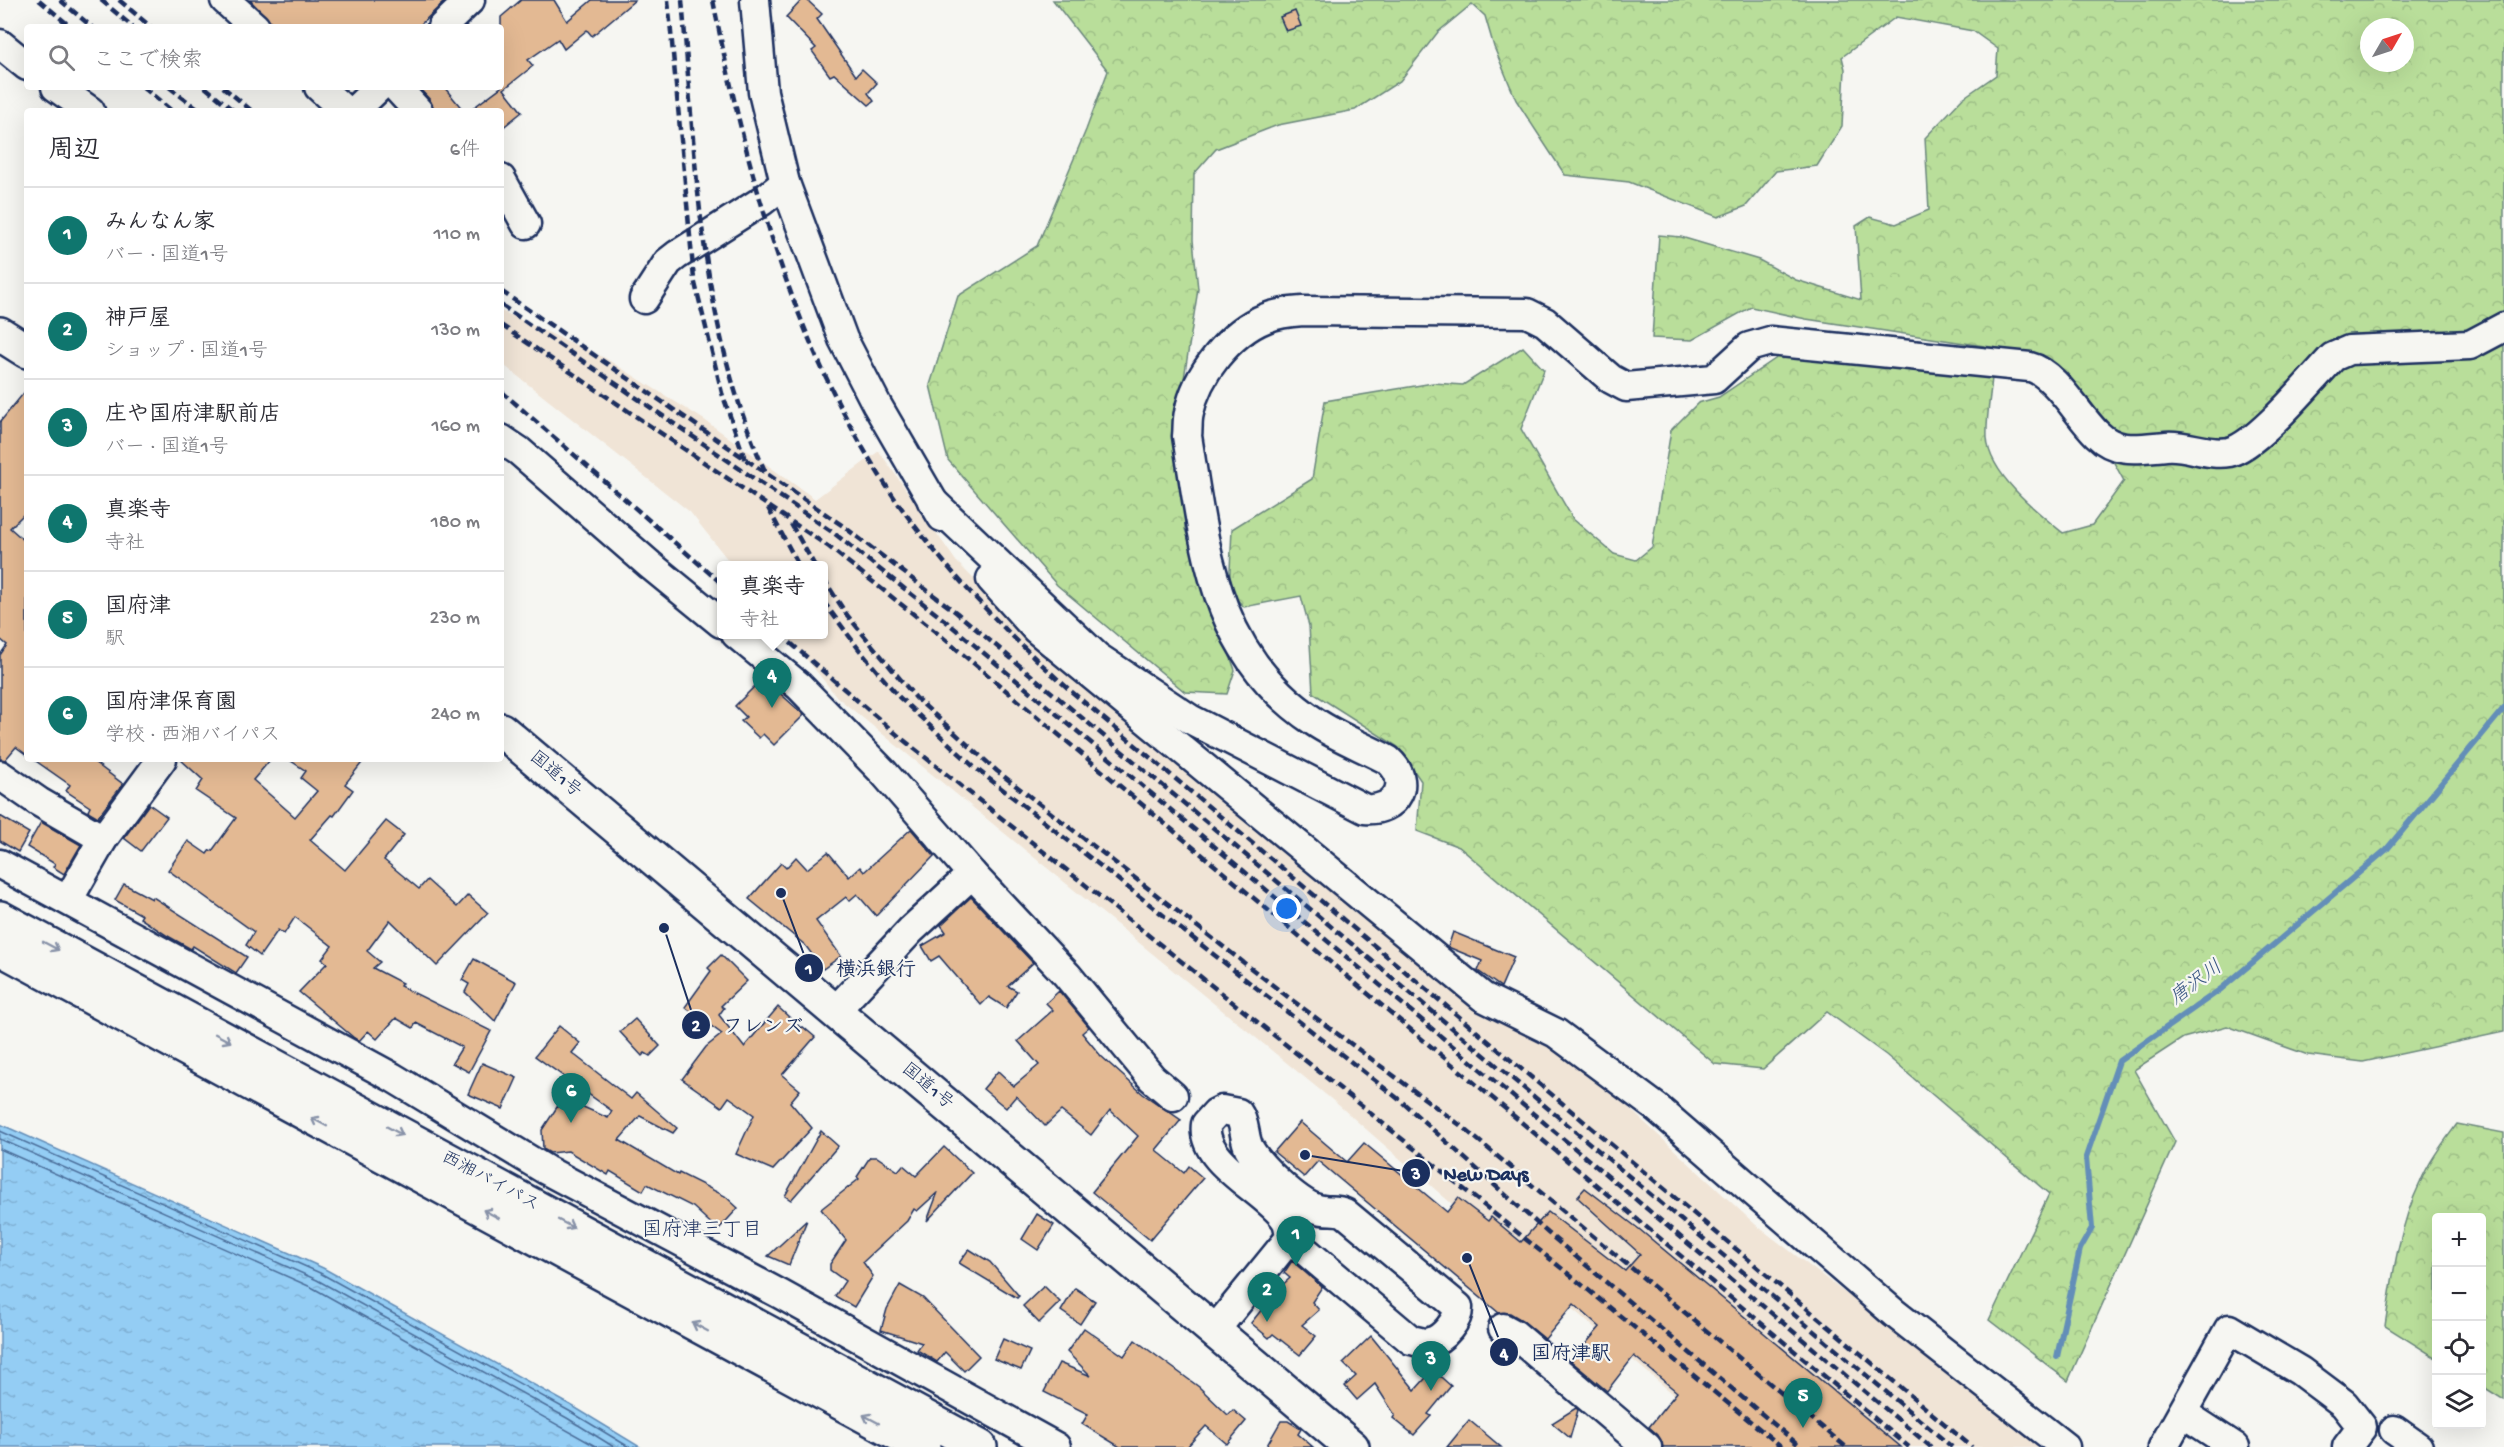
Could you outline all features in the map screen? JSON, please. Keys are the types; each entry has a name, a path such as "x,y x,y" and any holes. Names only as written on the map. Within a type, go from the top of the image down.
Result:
{"highway":[{"path":"0,334 24,349"},
{"name":"国道1号","path":"504,732 1352,1447"},
{"name":"西湘バイパス","path":"0,918 980,1447"},
{"name":"西湘バイパス","path":"0,948 923,1447"},
{"path":"0,956 62,983"}],"street":[{"path":"225,0 252,24"},
{"path":"445,24 470,0"},
{"path":"755,0 763,92 785,183 843,339 877,405 956,539 1035,629 1483,997 1556,1033 1658,1108 1894,1313 2065,1447"},
{"path":"0,44 24,64"},
{"path":"60,90 86,108"},
{"path":"322,90 342,108"},
{"path":"357,108 376,90"},
{"path":"399,90 415,108"},
{"path":"644,299 668,262 762,201 785,183"},
{"path":"504,184 526,224"},
{"path":"932,501 1097,657 1190,719 1365,809 1379,809 1390,803 1400,790 1402,781 1394,766 1388,760 1316,723 1286,699 1242,648 1231,628 1214,583 1189,448 1189,413 1196,391 1206,372 1236,338 1267,317 1303,311 1527,313 1545,322 1611,379 1626,387 1714,380 1749,347 1770,341 2030,367 2045,374 2096,434 2112,446 2137,449 2174,445 2218,452 2240,448 2249,442 2333,357 2341,353 2349,350 2470,345 2504,327"},
{"path":"504,442 519,451 650,566 717,620"},
{"path":"742,639 799,686 845,731 908,799 972,874 1067,975 1152,1078 1173,1096"},
{"path":"68,900 103,839 160,762"},
{"path":"0,775 39,802 103,839"},
{"path":"0,864 392,1077 546,1170 780,1294 1056,1447"},
{"path":"836,1010 911,930 972,874"},
{"path":"1222,1110 1238,1113 1245,1126 1248,1145 1258,1162 1299,1199 1319,1210 1335,1209 1346,1213 1458,1307 1456,1320 1436,1339 1428,1343 1411,1340 1290,1238 1286,1220 1279,1212 1216,1156 1205,1130 1209,1119 1216,1113 1222,1110"},
{"path":"1215,1330 1290,1238"},
{"path":"1503,1328 1514,1334 1647,1447"},
{"path":"2163,1447 2229,1329 2300,1371 2343,1404 2362,1427 2347,1447"},
{"path":"2183,1413 2235,1447"},
{"path":"2394,1430 2418,1447"}],"shaded area":[{"path":"504,312 605,358 703,419 815,499 879,451 956,561 1041,647 1581,1064 1756,1225 2047,1447 1736,1447 1576,1312 1336,1103 837,697 790,639 828,639 828,561 729,561 690,512 504,365"}],"green space":[{"path":"1053,0 2504,0 2504,1032 2363,1062 2308,1055 2227,1026 2183,1038 2134,1070 2175,1142 2068,1381 1989,1320 2049,1194 1886,1055 1827,1012 1763,1069 1715,1064 1459,847 1417,831 1421,781 1398,747 1313,693 1309,626 1301,596 1244,607 1229,591 1232,529 1312,479 1325,401 1433,383 1463,385 1523,347 1544,370 1521,429 1573,519 1614,554 1636,560 1652,547 1671,430 1698,403 1719,397 1778,357 1975,371 1992,378 1987,438 1996,465 2016,491 2063,533 2092,525 2124,481 2079,399 2050,363 2004,349 1806,319 1751,307 1692,340 1652,338 1659,235 1681,237 1759,260 1796,280 1861,300 1856,226 1870,217 1896,224 1929,210 1925,138 1963,98 1996,75 1998,49 1973,31 1896,17 1842,57 1845,69 1842,126 1817,166 1776,171 1746,206 1718,217 1629,182 1565,175 1516,100 1494,47 1485,16 1472,4 1438,32 1400,81 1355,110 1278,125 1216,149 1194,174 1193,240 1198,289 1180,404 1185,529 1235,670 1227,694 1185,692 1057,585 948,460 930,385 958,296 1037,246 1108,71"},
{"path":"2457,1124 2504,1133 2504,1400 2486,1389 2486,1213 2432,1213 2432,1355 2385,1326 2397,1253 2407,1217 2424,1175"}],"water":[{"path":"0,1124 323,1268 574,1407 640,1447 0,1447"}],"building":[{"path":"250,0 446,0 421,24 272,24"},
{"path":"521,0 554,0 567,21 592,0 635,0 592,36 587,30 564,49 558,39 528,60 533,66 504,89 504,24 501,24 501,17"},
{"path":"802,0 807,0 822,14 817,19 856,76 862,69 877,83 868,93 874,101 869,105 834,74 830,76 812,51 816,48 786,17"},
{"path":"1295,11 1301,26 1286,31 1280,17"},
{"path":"504,89 522,112 504,127 504,108 473,108 497,90"},
{"path":"421,90 446,90 462,108 433,108 430,100"},
{"path":"24,393 24,514 10,528 24,540 24,753 16,747 5,760 0,759 0,655 7,645 0,639 0,422"},
{"path":"763,678 804,715 774,745 763,734 759,738 741,721 746,717 735,706"},
{"path":"37,762 94,762 123,784 98,817 88,811 90,807 66,791 70,785"},
{"path":"183,762 268,762 253,780 295,817 317,791 301,778 306,771 292,762 363,762 345,784 353,790 334,816 332,815 310,840 345,870 386,821 404,835 384,860 419,889 427,880 457,907 468,895 488,913 437,966 390,920 367,951 380,962 373,968 402,983 400,986 491,1031 469,1072 452,1063 462,1047 416,1023 413,1028 396,1018 377,1039 368,1031 359,1041 353,1037 299,992 327,963 322,959 332,946 295,917 284,934 278,930 260,956 246,945 254,932 168,870 188,841 207,854 210,850 212,851 236,818 196,791 203,780"},
{"path":"149,804 167,817 141,851 124,838"},
{"path":"0,816 29,833 18,852 0,841"},
{"path":"41,822 81,845 64,874 53,867 55,864 27,847"},
{"path":"911,829 934,856 876,916 857,894 849,901 846,897 816,921 841,956 823,969 805,945 749,899 781,863 786,868 796,857 807,869 828,852 849,877 860,867 864,872"},
{"path":"124,884 152,899 153,897 247,957 236,973 193,946 191,949 166,935 140,918 142,915 115,900"},
{"path":"971,897 1033,963 1008,986 1017,991 1006,1008 989,997 981,1005 939,956 931,961 922,946 946,932 941,925"},
{"path":"1453,932 1514,957 1501,987 1478,971 1482,961 1448,947"},
{"path":"721,955 747,981 721,1006 724,1008 719,1015 744,1047 778,1007 801,1028 803,1027 815,1037 782,1075 800,1090 790,1102 812,1128 773,1170 736,1154 754,1115 729,1097 722,1107 682,1079 706,1047 722,1034 685,1007 711,971 708,968"},
{"path":"474,959 516,982 495,1021 465,992 469,984 462,980"},
{"path":"1059,991 1089,1027 1082,1033 1101,1056 1143,1094 1181,1120 1156,1150 1184,1173 1189,1166 1203,1178 1150,1240 1092,1192 1138,1136 1110,1110 1091,1135 1061,1111 1045,1126 1016,1096 1006,1108 983,1089 998,1071 1014,1086 1039,1065 1018,1041 1053,1010 1046,1003"},
{"path":"635,1019 660,1046 650,1056 645,1053 642,1056 620,1032"},
{"path":"559,1026 580,1043 572,1053 631,1099 636,1093 677,1128 673,1133 640,1116 619,1140 678,1175 679,1173 725,1196 738,1208 718,1230 693,1207 647,1184 643,1191 610,1171 608,1175 568,1151 550,1153 543,1149 542,1130 563,1098 608,1118 612,1111 535,1056"},
{"path":"482,1063 517,1078 503,1109 468,1094"},
{"path":"1300,1122 1347,1162 1364,1143 1447,1212 1458,1198 1488,1221 1491,1217 1521,1242 1548,1212 1625,1271 1640,1254 1577,1197 1585,1188 1639,1229 1901,1447 1663,1447 1658,1435 1649,1427 1677,1392 1634,1356 1607,1391 1571,1361 1600,1327 1574,1304 1545,1339 1510,1313 1499,1313 1318,1161 1304,1177 1274,1152"},
{"path":"821,1131 838,1146 791,1200 785,1196"},
{"path":"944,1147 972,1173 927,1221 938,1192 917,1211 914,1209 907,1221 863,1262 873,1276 854,1307 835,1296 845,1281 830,1270 830,1264 846,1240 821,1209 859,1179 857,1177 870,1157 877,1157 898,1171 903,1165 916,1176"},
{"path":"1037,1214 1054,1225 1038,1250 1022,1239"},
{"path":"807,1220 789,1265 768,1256"},
{"path":"969,1249 990,1262 1019,1296 1017,1298 959,1263"},
{"path":"1292,1261 1322,1287 1312,1302 1319,1310 1302,1325 1316,1336 1300,1355 1273,1334 1269,1338 1251,1323 1278,1289 1290,1278 1284,1273"},
{"path":"900,1285 923,1298 979,1356 964,1371 945,1352 937,1362 917,1350 922,1343 881,1330 887,1309"},
{"path":"1044,1286 1060,1302 1039,1323 1023,1306"},
{"path":"1075,1288 1095,1301 1080,1324 1061,1311"},
{"path":"1084,1328 1124,1356 1135,1340 1199,1387 1228,1415 1233,1410 1246,1421 1227,1444 1206,1426 1187,1447 1120,1447 1082,1424 1088,1414 1044,1392 1059,1363 1091,1376 1067,1352"},
{"path":"1371,1336 1415,1390 1433,1370 1451,1386 1428,1414 1431,1416 1414,1435 1393,1418 1395,1415 1375,1384 1357,1400 1345,1386 1356,1376 1343,1363"},
{"path":"1003,1339 1030,1351 1021,1370 994,1359"},
{"path":"1576,1408 1578,1410 1570,1438 1552,1423"},
{"path":"1469,1420 1501,1447 1447,1447"},
{"path":"1281,1421 1288,1421 1301,1429 1298,1434 1313,1447 1266,1447"}],"waterway":[{"name":"唐沢川","path":"2057,1357 2080,1249 2092,1228 2086,1157 2119,1061 2221,989 2387,849 2504,708"}],"railway":[{"path":"39,0 67,24"},
{"path":"60,0 88,24"},
{"path":"101,0 129,24"},
{"path":"119,0 147,24"},
{"path":"668,0 694,279 722,393 745,459"},
{"path":"682,0 697,181 713,300 726,359 743,417 766,473"},
{"path":"713,0 742,132 760,198 780,263 804,327 832,389 864,449 900,506 939,556 1025,649 1072,692 1972,1447"},
{"path":"147,90 168,108"},
{"path":"173,90 196,108"},
{"path":"209,90 230,108"},
{"path":"227,90 248,108"},
{"path":"504,293 843,526 957,613 1952,1447"},
{"path":"504,307 835,534 948,623 1931,1447"},
{"path":"504,327 829,547 941,636 1909,1447"},
{"path":"504,394 717,580"},
{"path":"768,508 796,561"},
{"path":"791,524 812,561"},
{"path":"828,586 847,615 916,698 997,771 1288,997 1460,1125 1846,1447"},
{"path":"828,608 899,697 974,767 1401,1101 1548,1233 1801,1447"},
{"path":"786,639 901,738 1285,1044 1782,1447"}],"place":[{"name":"真楽寺","path":"772,708"},
{"name":"横浜銀行","path":"781,893"},
{"name":"フレンズ","path":"664,928"},
{"name":"国府津保育園","path":"571,1123"},
{"name":"New Days","path":"1305,1155"},
{"name":"国府津駅","path":"1467,1258"},
{"name":"みんなん家","path":"1296,1266"},
{"name":"神戸屋","path":"1267,1322"},
{"name":"庄や国府津駅前店","path":"1431,1391"},
{"name":"国府津","path":"1803,1428"}],"district":[{"name":"国府津三丁目","path":"702,1231"}]}
